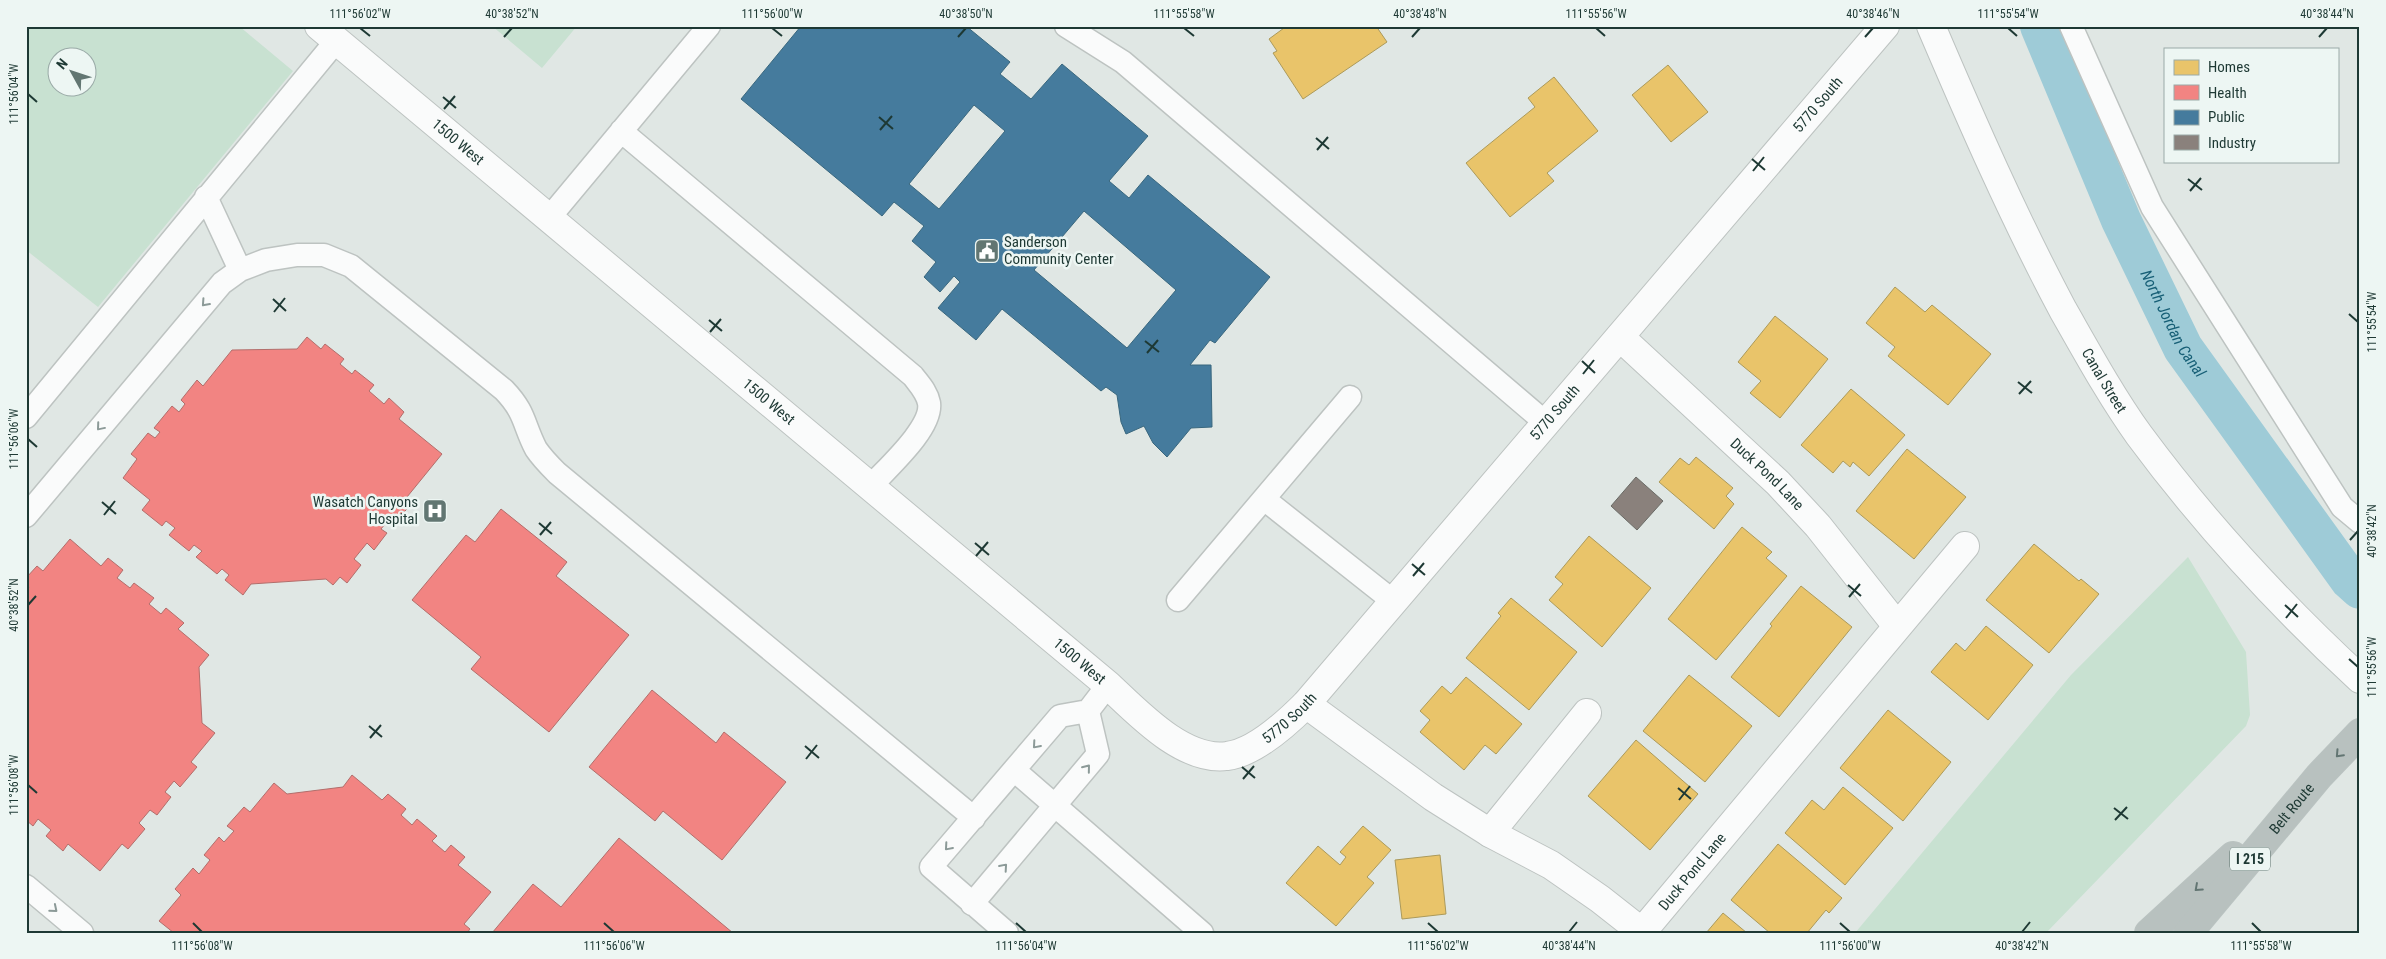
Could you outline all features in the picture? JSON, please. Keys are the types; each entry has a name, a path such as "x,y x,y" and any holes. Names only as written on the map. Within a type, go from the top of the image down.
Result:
{"highway":[{"name":"Belt Route","path":"2188,933 2316,780 2360,733"},
{"path":"2149,933 2316,780"}],"street":[{"name":"5770 South","path":"1228,756 1260,743 1306,704 1886,26"},
{"name":"Canal Street","path":"1931,26 1986,155 2037,262 2087,354 2139,434 2198,508 2260,578 2324,646 2360,679"},
{"name":"1500 West","path":"328,33 1108,685 1149,723 1181,745 1207,755 1228,756"},
{"name":"Duck Pond Lane","path":"1620,337 1778,483 1818,526 1897,626"},
{"name":"Duck Pond Lane","path":"1306,704 1432,797 1490,833 1551,865 1600,899 1641,932 1965,546"},
{"path":"1490,833 1587,713"}],"lane":[{"path":"549,218 709,26"},
{"path":"1066,26 1123,62 1546,424"},
{"path":"2071,26 2152,207 2342,507 2360,522"},
{"path":"26,417 206,197 328,33"},
{"path":"621,131 913,376 924,390 929,403 928,415 920,431 870,487"},
{"path":"206,197 240,270"},
{"path":"26,516 222,283 240,270 266,260 296,255 324,255 351,266 510,397 517,404 526,420 536,448 544,460 557,473 974,818"},
{"path":"1178,600 1350,397"},
{"path":"1264,499 1394,602"},
{"path":"1007,933 931,867 1060,716 1088,711 1108,685"},
{"path":"972,904 1098,754 1088,711"},
{"path":"1014,770 1202,933"},
{"path":"26,886 82,933"}],"green space":[{"path":"26,26 239,26 293,71 98,307 26,250"},
{"path":"492,26 577,26 542,68"},
{"path":"2188,557 2246,652 2250,715 2246,726 2046,933 1855,933 2071,675"}],"building: Homes":[{"path":"1293,26 1376,26 1387,42 1303,99 1273,53 1277,51 1269,39 1284,28"},
{"path":"1668,65 1708,112 1671,142 1632,95"},
{"path":"1554,77 1598,131 1547,173 1554,181 1510,217 1466,163 1535,107 1528,98"},
{"path":"1895,287 1925,312 1932,305 1991,354 1948,405 1888,356 1895,347 1866,323"},
{"path":"1775,316 1828,359 1780,418 1750,393 1761,381 1738,362"},
{"path":"1851,389 1905,435 1869,476 1853,462 1850,467 1843,461 1833,473 1801,445"},
{"path":"1907,449 1966,497 1914,559 1856,511"},
{"path":"1696,457 1733,488 1726,496 1734,504 1714,529 1659,482 1680,458 1689,465"},
{"path":"1742,527 1772,552 1766,558 1787,576 1716,660 1668,619"},
{"path":"1589,536 1651,588 1602,647 1549,600 1563,584 1555,577"},
{"path":"2034,544 2079,581 2081,579 2099,594 2049,653 1986,600"},
{"path":"1801,586 1852,627 1779,717 1731,677"},
{"path":"1511,598 1577,652 1529,710 1466,658 1501,616 1498,613"},
{"path":"1986,626 2033,665 1988,720 1931,672 1956,643 1965,651"},
{"path":"1689,675 1752,726 1705,782 1643,731"},
{"path":"1466,677 1522,724 1496,754 1485,745 1464,770 1420,732 1430,720 1420,711 1442,686 1451,694"},
{"path":"1888,710 1951,762 1903,821 1840,768"},
{"path":"1636,740 1698,794 1650,850 1588,796"},
{"path":"1843,787 1893,828 1845,885 1785,833 1812,800 1824,810"},
{"path":"1363,826 1391,850 1367,877 1374,883 1336,926 1286,883 1318,846 1340,865 1346,857 1340,852"},
{"path":"1778,844 1842,898 1829,913 1826,910 1807,933 1770,933 1731,900"},
{"path":"1440,855 1446,914 1402,919 1395,860"},
{"path":"1723,913 1747,933 1706,933"}],"building: Health":[{"path":"307,337 321,349 325,344 344,359 340,364 352,374 355,370 374,385 369,391 384,404 389,398 404,412 399,419 442,454 407,497 413,502 398,519 393,514 381,529 387,533 374,550 367,543 354,559 361,565 347,583 340,577 333,585 326,579 251,584 243,595 225,580 229,575 222,569 217,574 196,557 202,551 194,545 189,551 169,535 175,528 166,521 162,526 142,510 150,500 123,478 137,459 131,454 148,433 155,438 160,432 154,428 172,406 179,412 185,404 181,400 197,380 203,386 232,350 297,349"},
{"path":"501,509 567,562 556,576 629,635 549,732 471,669 481,657 412,600 466,535 475,542"},
{"path":"70,539 101,566 108,558 123,570 117,578 130,588 134,583 154,598 149,604 161,614 166,608 184,623 178,629 209,655 199,667 202,723 215,733 191,762 197,767 180,787 174,781 165,792 171,797 157,815 150,810 139,823 145,829 128,849 122,844 100,871 68,844 63,851 46,836 51,830 38,819 33,826 26,820 26,591 29,587 26,585 26,578 37,566 43,571"},
{"path":"652,690 716,743 724,732 786,782 722,860 663,811 655,821 589,767"},
{"path":"352,775 382,800 388,794 406,809 401,815 412,825 417,819 437,836 432,841 445,852 451,845 465,857 458,865 491,892 464,924 470,929 467,933 174,933 159,921 181,895 175,889 193,868 199,874 210,860 204,855 219,837 224,842 234,831 227,826 244,807 250,812 274,783 287,794 343,787"},
{"path":"619,838 733,933 492,933 533,884 561,907"}],"building: Public":[{"name":"Sanderson Community Center","path":"801,26 966,26 1010,62 1000,74 1031,99 1062,64 1148,136 1109,181 1129,198 1148,175 1270,277 1215,343 1210,340 1190,365 1211,365 1212,427 1191,428 1167,457 1153,443 1144,426 1126,434 1121,422 1117,395 1106,387 1101,391 1002,309 976,340 938,308 960,282 954,276 940,292 924,277 936,262 912,241 924,226 894,202 882,216 741,99","holes":["974,105 1005,131 939,209 909,184","1084,211 1176,290 1127,348 1034,270"]}],"building: Industry":[{"path":"1636,477 1663,501 1637,530 1611,506"}],"waterway":[{"name":"North Jordan Canal","path":"2040,26 2121,220 2183,348 2350,580 2360,589"}],"place":[{"name":"Sanderson Community Center","path":"987,251"},
{"name":"Wasatch Canyons Hospital","path":"435,511"}]}
